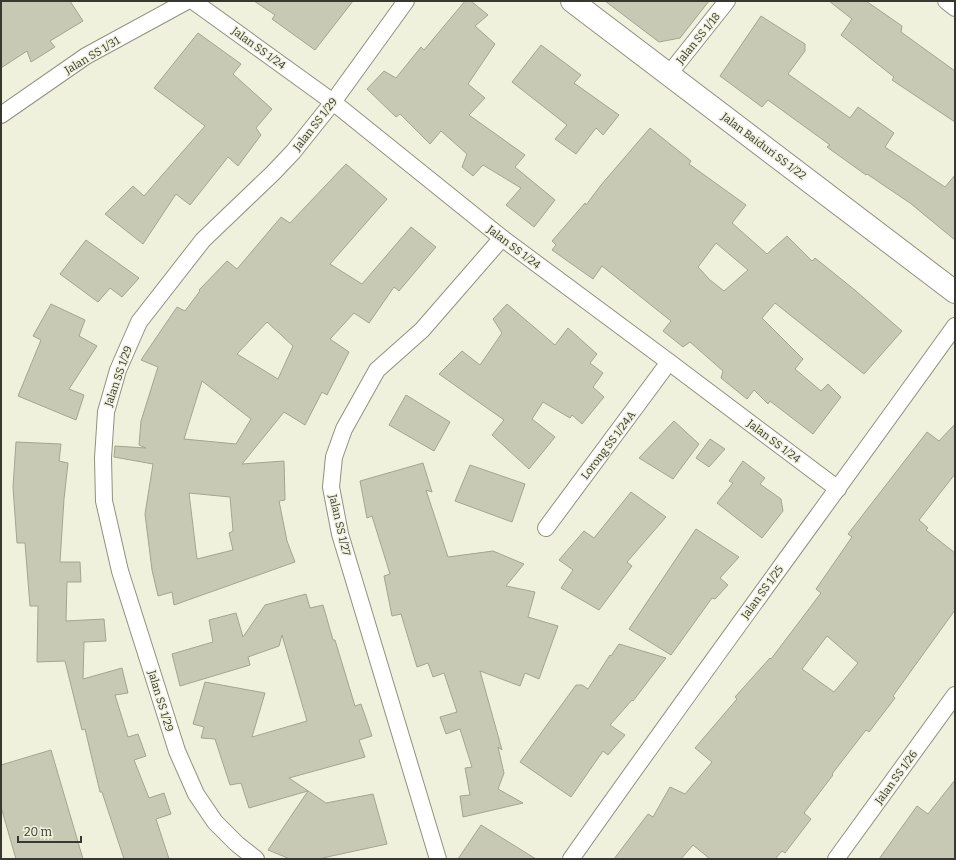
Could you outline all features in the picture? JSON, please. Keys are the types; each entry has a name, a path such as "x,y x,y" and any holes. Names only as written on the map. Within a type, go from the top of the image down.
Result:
{"street":[{"name":"Jalan SS 1/31","path":"1,115 86,56 187,1"},
{"name":"Jalan SS 1/24","path":"193,1 333,102 502,238 838,489"},
{"name":"Jalan SS 1/29","path":"256,859 237,844 214,822 196,794 177,751 120,572 104,501 103,458 106,412 118,370 138,322 202,240 293,152 333,102 406,1"},
{"name":"Jalan Baiduri SS 1/22","path":"572,1 955,292"},
{"name":"Jalan SS 1/18","path":"669,74 727,1"},
{"path":"946,1 955,8"},
{"name":"Jalan SS 1/27","path":"438,859 340,534 331,487 334,457 344,429 377,370 422,330 502,238"},
{"name":"Jalan SS 1/25","path":"571,859 955,326"},
{"name":"Lorong SS 1/24A","path":"546,528 669,362"},
{"name":"Jalan SS 1/26","path":"836,859 955,695"}],"building":[{"path":"1,1 70,1 83,21 50,41 55,47 31,62 27,51 1,68"},
{"path":"254,1 353,1 315,50 272,19 275,15"},
{"path":"465,1 471,1 488,15 475,26 495,44 468,84 485,98 469,115 525,155 515,167 555,200 534,227 506,205 521,188 483,165 473,176 462,167 467,154 441,131 430,144 400,114 396,117 367,89 384,71 396,78 421,47 424,50"},
{"path":"605,1 709,1 680,38 659,42"},
{"path":"829,1 866,1 902,26 901,32 955,71 955,122 892,80 894,77 841,35 852,19"},
{"path":"761,16 805,44 805,51 788,74 850,118 858,107 894,133 885,147 945,187 955,175 955,240 910,203 867,174 866,175 827,147 830,145 768,100 762,107 720,76"},
{"path":"198,33 241,64 233,74 272,109 256,128 261,135 238,166 228,157 190,205 176,194 143,244 105,214 133,186 144,196 205,126 154,88"},
{"path":"541,45 581,75 574,83 619,115 603,135 596,128 576,154 555,139 567,125 512,82"},
{"path":"650,128 691,161 689,164 746,205 732,223 767,254 787,236 812,261 815,258 902,331 864,374 775,303 762,318 803,359 795,369 821,391 828,384 841,397 813,434 770,401 768,404 754,390 747,399 721,378 723,371 690,342 683,347 663,331 671,321 602,266 593,279 552,250 556,245 552,241 585,203 586,205 601,185","holes":["716,243 748,270 724,291 710,280 698,267"]},
{"path":"346,164 387,199 330,264 362,284 411,227 436,247 399,291 394,287 369,323 354,313 330,339 349,352 327,395 322,392 305,425 284,412 242,464 284,461 285,500 279,501 287,541 295,562 174,605 172,592 158,596 152,570 145,514 153,464 114,457 115,446 146,448 139,445 141,421 158,367 141,360 177,307 185,311 200,291 199,290 227,261 237,269 281,217 290,223","holes":["267,322 293,346 278,379 237,354","202,381 251,419 236,444 184,439","189,493 230,497 233,531 229,533 233,550 197,559"]},
{"path":"86,240 139,278 122,297 110,288 98,302 60,274"},
{"path":"51,304 85,320 79,336 97,346 69,389 84,395 76,420 18,396 41,340 33,336"},
{"path":"507,304 555,345 568,328 597,354 590,363 603,373 593,387 604,397 582,424 572,415 570,418 543,402 532,419 555,437 529,469 492,435 504,420 439,374 462,351 480,365 502,333 493,319"},
{"path":"406,395 450,422 434,451 389,425"},
{"path":"674,421 699,444 673,479 639,458"},
{"path":"955,424 955,474 919,520 928,528 926,530 955,553 955,610 893,696 895,698 869,732 866,730 804,813 811,819 785,853 782,851 775,859 710,859 693,845 681,859 614,859 648,814 653,817 670,787 685,794 712,762 695,748 737,699 735,697 770,658 771,659 821,593 816,589 852,537 848,534 927,432 939,441","holes":["827,636 858,663 834,692 802,669"]},
{"path":"710,439 725,449 709,467 696,458"},
{"path":"16,442 61,444 59,461 68,463 60,562 80,562 81,582 67,582 66,621 104,619 106,641 84,642 83,679 122,668 128,693 115,695 128,737 138,734 146,756 134,760 149,798 164,793 171,814 156,819 169,859 124,859 102,792 100,792 85,729 82,730 65,661 37,662 38,606 30,606 25,543 17,543 13,487"},
{"path":"743,461 765,478 760,484 781,499 783,511 762,538 717,503 733,483 729,481"},
{"path":"423,463 432,492 426,490 448,557 493,551 524,564 506,586 535,592 528,617 558,626 539,679 525,673 520,686 480,671 502,750 498,747 504,773 498,789 523,803 463,817 460,796 470,795 465,768 472,767 460,729 446,734 440,717 457,712 444,673 433,677 428,663 417,667 401,614 392,616 384,576 390,574 372,516 367,518 360,481"},
{"path":"470,465 525,484 512,522 455,501"},
{"path":"631,492 666,517 627,562 632,566 599,610 561,588 573,570 559,560 584,531 594,538"},
{"path":"696,529 739,557 720,578 728,585 715,599 712,598 671,655 629,629"},
{"path":"306,594 310,608 323,605 355,706 361,704 372,736 359,740 365,757 289,778 326,803 373,794 387,844 318,859 290,859 268,850 308,791 249,808 241,783 230,785 215,739 201,738 204,727 193,724 205,682 265,693 252,737 307,721 282,635 279,646 248,657 250,665 180,686 172,654 213,642 209,620 236,613 243,637 265,605"},
{"path":"619,644 666,658 633,701 632,700 610,725 625,735 608,755 603,751 571,797 520,762 576,685 582,685 588,689"},
{"path":"51,750 83,859 16,859 1,807 1,765"},
{"path":"955,780 955,859 879,859 917,806 928,814"},
{"path":"481,825 536,859 458,859"}]}
